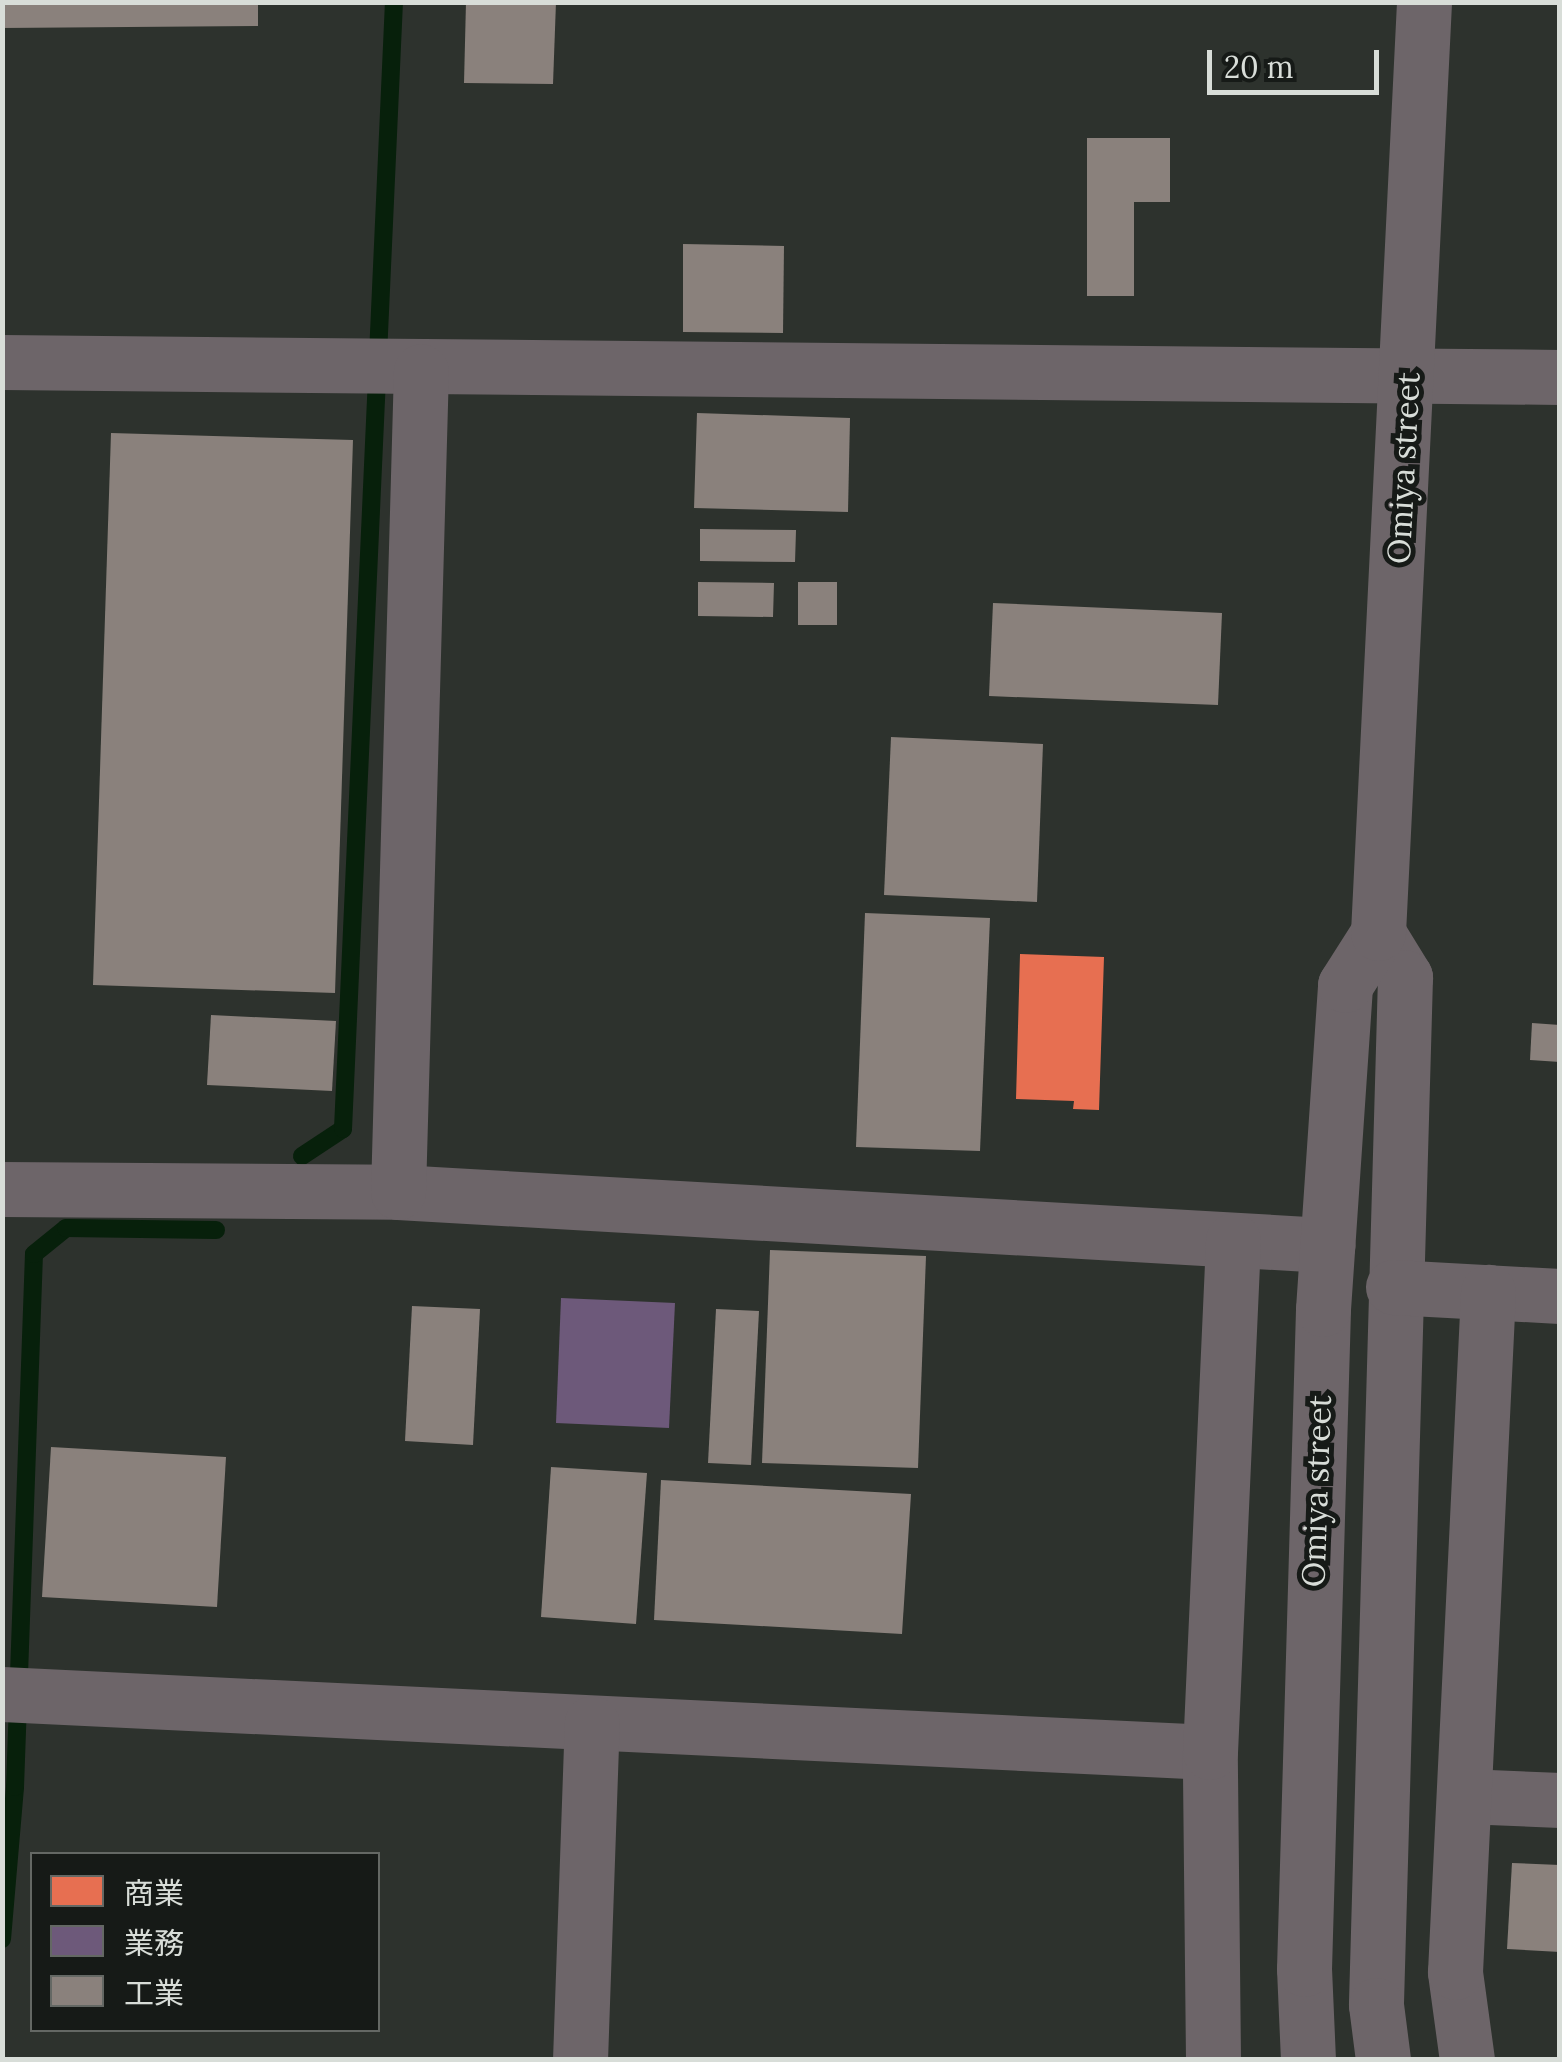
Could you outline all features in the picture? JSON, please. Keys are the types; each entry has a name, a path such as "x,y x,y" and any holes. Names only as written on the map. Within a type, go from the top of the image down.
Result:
{"street":[{"name":"Omiya street","path":"1308,2060 1304,1969 1327,1245 1345,985 1378,934 1410,376 1424,2"},
{"path":"2,362 421,371 1560,377"},
{"path":"398,1192 421,371"},
{"path":"1378,934 1405,977 1393,1287 1376,2005 1382,2060"},
{"path":"2,1189 398,1192 1327,1245"},
{"path":"1213,2060 1210,1752 1234,1241"},
{"path":"1393,1287 1560,1296"},
{"path":"1467,2060 1455,1972 1488,1292"},
{"path":"2,1694 1210,1752"},
{"path":"580,2060 592,1722"},
{"path":"1464,1796 1560,1800"}],"building: 商業":[{"path":"1020,954 1104,957 1099,1110 1073,1109 1074,1101 1016,1099"}],"building: 業務":[{"path":"561,1298 675,1303 669,1428 556,1423"}],"building: 工業":[{"path":"2,2 258,2 258,26 2,28"},
{"path":"466,2 556,2 553,84 464,83"},
{"path":"1087,138 1170,138 1170,202 1134,202 1134,296 1087,296"},
{"path":"683,244 784,246 783,333 683,332"},
{"path":"697,413 850,418 848,512 694,508"},
{"path":"111,433 353,440 335,993 93,985"},
{"path":"700,529 796,530 795,562 700,561"},
{"path":"698,582 774,583 773,617 698,616"},
{"path":"798,582 837,582 837,625 798,625"},
{"path":"993,603 1222,613 1218,705 989,696"},
{"path":"891,737 1043,744 1037,902 884,895"},
{"path":"865,913 990,918 980,1151 856,1147"},
{"path":"211,1015 336,1021 332,1091 207,1085"},
{"path":"1532,1023 1560,1025 1560,1062 1530,1060"},
{"path":"770,1250 926,1256 918,1468 762,1463"},
{"path":"412,1306 480,1309 473,1445 405,1441"},
{"path":"716,1309 759,1311 751,1465 708,1463"},
{"path":"51,1447 226,1457 217,1607 42,1597"},
{"path":"551,1467 647,1473 636,1624 541,1617"},
{"path":"661,1480 911,1494 902,1634 654,1620"},
{"path":"1512,1863 1560,1865 1560,1952 1507,1949"}],"waterway":[{"path":"302,1156 343,1129 394,2"},
{"path":"2,1939 15,1787 34,1254 66,1228 216,1230"}]}
